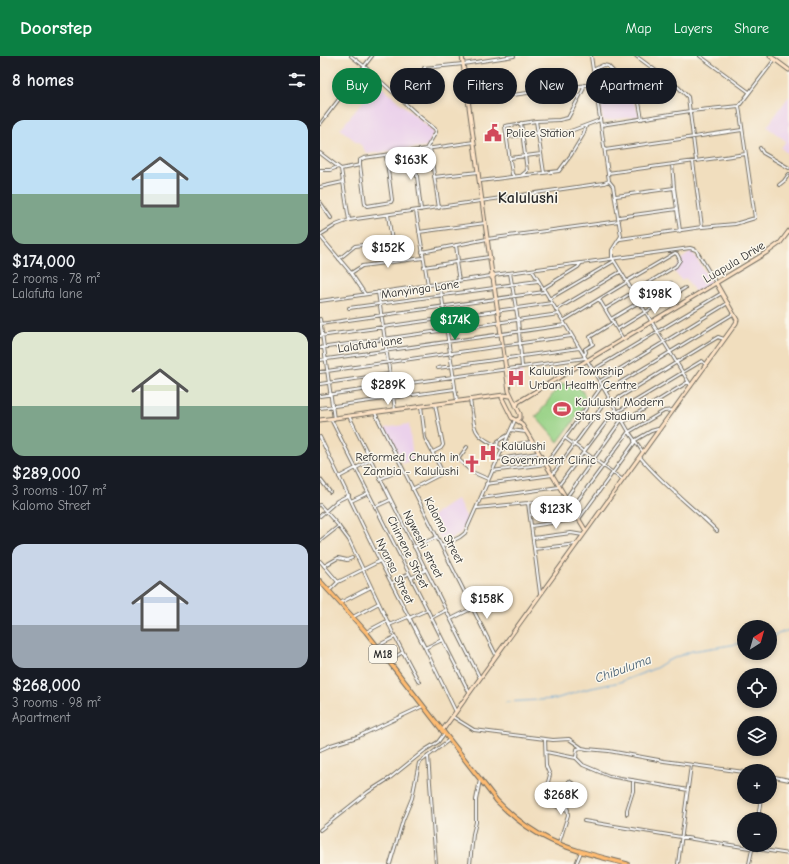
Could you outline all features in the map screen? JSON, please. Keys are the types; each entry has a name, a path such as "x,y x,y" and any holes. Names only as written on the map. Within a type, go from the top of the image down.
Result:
{"main road":[{"name":"M18","path":"320,581 366,632 480,780 497,801 519,823 540,836 559,845 626,864"}],"street":[{"path":"351,56 419,116 436,129 436,132 426,149"},
{"path":"320,124 372,56"},
{"path":"462,56 464,68"},
{"path":"424,68 514,56"},
{"path":"591,56 593,68"},
{"path":"636,56 685,93 688,97 702,227"},
{"path":"700,56 750,92"},
{"path":"770,56 789,70"},
{"path":"601,125 690,111 739,106 775,59"},
{"path":"597,68 603,65 610,68"},
{"path":"514,176 512,172 505,126 568,118 583,90 584,85 517,94"},
{"path":"468,104 503,346 507,394 513,401 520,414 521,423 526,432 586,531"},
{"path":"598,104 609,181 613,185 621,236 612,250 613,259 647,312 691,386"},
{"path":"639,104 642,119"},
{"path":"620,239 702,227 735,224 755,218 739,106"},
{"path":"507,138 553,131 561,133 568,132 600,120"},
{"path":"536,121 544,173"},
{"path":"521,123 527,172 522,176"},
{"path":"479,181 560,170 583,136 586,126"},
{"path":"605,150 743,130"},
{"path":"386,155 392,200 391,202 366,205 360,165 360,160 362,158 474,142"},
{"path":"430,148 439,208"},
{"path":"760,148 763,153 789,168"},
{"path":"414,151 421,210"},
{"path":"320,153 341,169 360,165"},
{"path":"510,158 541,154"},
{"path":"608,173 746,154"},
{"path":"672,164 680,231"},
{"path":"320,170 330,170 338,167"},
{"path":"341,169 349,220"},
{"path":"434,177 478,172"},
{"path":"507,178 512,172"},
{"path":"779,185 789,174"},
{"path":"365,294 351,273 320,235 336,225 349,220 604,184 609,181"},
{"path":"320,187 343,182"},
{"path":"615,196 674,188"},
{"path":"320,202 330,218"},
{"path":"619,217 677,209"},
{"path":"416,211 428,285"},
{"path":"388,215 395,261"},
{"path":"422,252 487,239 619,221"},
{"path":"419,232 485,223"},
{"name":"Luapula Drive","path":"518,402 586,358 652,322 775,247 789,231"},
{"path":"339,259 355,246 387,242 392,238"},
{"path":"456,245 459,281"},
{"path":"320,300 690,248 695,249 737,320 661,429 453,716 438,742 390,778 368,792 320,830"},
{"path":"562,321 627,281 676,254 677,250"},
{"path":"605,309 677,265 680,260 676,254"},
{"path":"424,267 490,257"},
{"path":"351,273 362,266 423,258"},
{"path":"549,299 613,259"},
{"path":"542,288 578,267 582,263"},
{"path":"532,270 643,453"},
{"path":"556,310 621,271"},
{"path":"510,273 518,320 522,367"},
{"name":"Manyinga Lane","path":"348,308 538,281"},
{"path":"611,319 671,283"},
{"path":"440,284 457,401"},
{"path":"618,329 685,288"},
{"path":"378,292 395,410"},
{"path":"320,324 544,292"},
{"path":"593,370 722,293"},
{"path":"599,299 623,339"},
{"path":"321,336 552,303"},
{"path":"600,381 728,303"},
{"path":"606,391 734,313"},
{"path":"320,348 558,314"},
{"name":"Chimene Street","path":"320,319 321,336 328,371 333,419 430,618 470,694"},
{"path":"586,358 585,349 593,344 590,337 614,322"},
{"name":"Lalafuta lane","path":"320,360 565,326"},
{"path":"320,372 572,336"},
{"path":"612,402 718,337 725,339"},
{"path":"438,368 579,348"},
{"path":"320,396 586,358"},
{"path":"617,412 701,361 706,365"},
{"path":"320,384 390,374"},
{"path":"624,422 688,382"},
{"path":"492,472 546,464 602,386"},
{"path":"320,408 455,389"},
{"path":"320,420 507,394"},
{"path":"502,398 507,394"},
{"path":"497,396 502,398 512,418 521,423"},
{"path":"486,484 552,475 609,397"},
{"path":"470,399 475,429 486,441 503,448 532,442"},
{"path":"513,401 518,402 516,407"},
{"path":"433,452 441,448 443,445 435,404"},
{"path":"412,489 442,473 425,438 421,406"},
{"path":"481,498 559,486 616,409"},
{"path":"530,515 572,508 629,432 664,411 674,410"},
{"name":"Kalomo Street","path":"375,413 497,656"},
{"name":"Ngweshi street","path":"349,416 480,679"},
{"path":"442,546 465,533 509,434 516,420 520,417"},
{"path":"477,508 528,504 566,498 622,419"},
{"path":"531,526 579,519 635,441 651,431 661,429"},
{"path":"511,430 526,432"},
{"path":"498,446 498,441 509,434"},
{"name":"Nyansa Street","path":"320,437 456,712"},
{"path":"565,438 624,480"},
{"path":"466,447 459,460 472,472 488,479"},
{"path":"498,459 539,453"},
{"path":"640,457 649,469 678,497 694,508 701,517 717,531"},
{"path":"339,477 371,460"},
{"path":"380,479 403,469"},
{"path":"320,479 330,492"},
{"path":"352,501 368,493"},
{"path":"320,516 337,501 349,496"},
{"path":"376,507 390,500"},
{"path":"528,504 540,595"},
{"path":"320,505 339,526 349,540 389,625 419,682"},
{"path":"320,541 339,526"},
{"path":"533,538 571,533 584,535"},
{"path":"414,548 437,537"},
{"path":"534,549 577,544"},
{"path":"324,566 338,558 347,560 352,558"},
{"path":"329,590 338,582 380,561"},
{"path":"320,562 338,582"},
{"path":"411,578 426,570"},
{"path":"392,583 409,574"},
{"path":"340,603 347,598 371,587"},
{"path":"353,617 379,603"},
{"path":"450,619 473,608"},
{"path":"389,625 427,610"},
{"path":"430,618 446,610"},
{"path":"366,632 388,621"},
{"path":"377,646 395,637"},
{"path":"425,648 442,640"},
{"path":"388,661 403,652"},
{"path":"320,750 357,737 423,706"},
{"path":"453,716 471,729 554,740 569,739 582,748"},
{"path":"545,739 546,766 550,775 544,796 554,805 568,810"},
{"path":"390,864 414,793 419,763 449,740"},
{"path":"576,758 577,749 582,748 631,754 664,761 737,771"},
{"path":"546,752 576,758 582,764 597,772 609,776 688,790"},
{"path":"419,755 424,758"},
{"path":"428,756 436,864"},
{"path":"678,864 691,765"},
{"path":"777,777 789,780"},
{"path":"470,864 473,834 476,822 476,800 480,780"},
{"path":"627,814 633,791 633,780"},
{"path":"559,845 568,815 567,805 575,785 569,781"},
{"path":"584,821 737,844"},
{"path":"777,851 789,854"},
{"path":"576,864 581,852"},
{"path":"749,864 751,852"}],"shaded area":[{"path":"382,87 390,94 390,104 401,104 434,132 428,146 367,154 362,146 340,129 361,104 382,104"},
{"path":"789,96 789,155 781,148 786,141 767,127"},
{"path":"600,104 634,104 640,116 603,121"},
{"path":"692,251 712,284 695,292 686,278 681,280 673,270 683,258"},
{"name":"Kalulushi Township Urban Health Centre","path":"522,371 523,383 511,389 508,373"},
{"path":"409,424 413,459 403,464 385,428"},
{"path":"457,499 468,520 458,535 442,542 429,518"}],"green space":[{"name":"Kalulushi Modern Stars Stadium","path":"572,383 578,386 582,391 587,403 558,442 535,416 538,415 560,384"}],"waterway":[{"name":"Chibuluma","path":"777,634 789,630"},
{"name":"Chibuluma","path":"506,702 555,699 587,689 620,682 656,668 667,661 692,651 737,644"}],"place":[{"name":"Police Station","path":"493,133"},
{"name":"Kalulushi Township Urban Health Centre","path":"516,378"},
{"name":"Kalulushi Modern Stars Stadium","path":"562,409"},
{"name":"Kalulushi Government Clinic","path":"488,453"},
{"name":"Reformed Church in Zambia - Kalulushi","path":"472,464"}],"district":[{"name":"Kalulushi","path":"528,197"}]}
